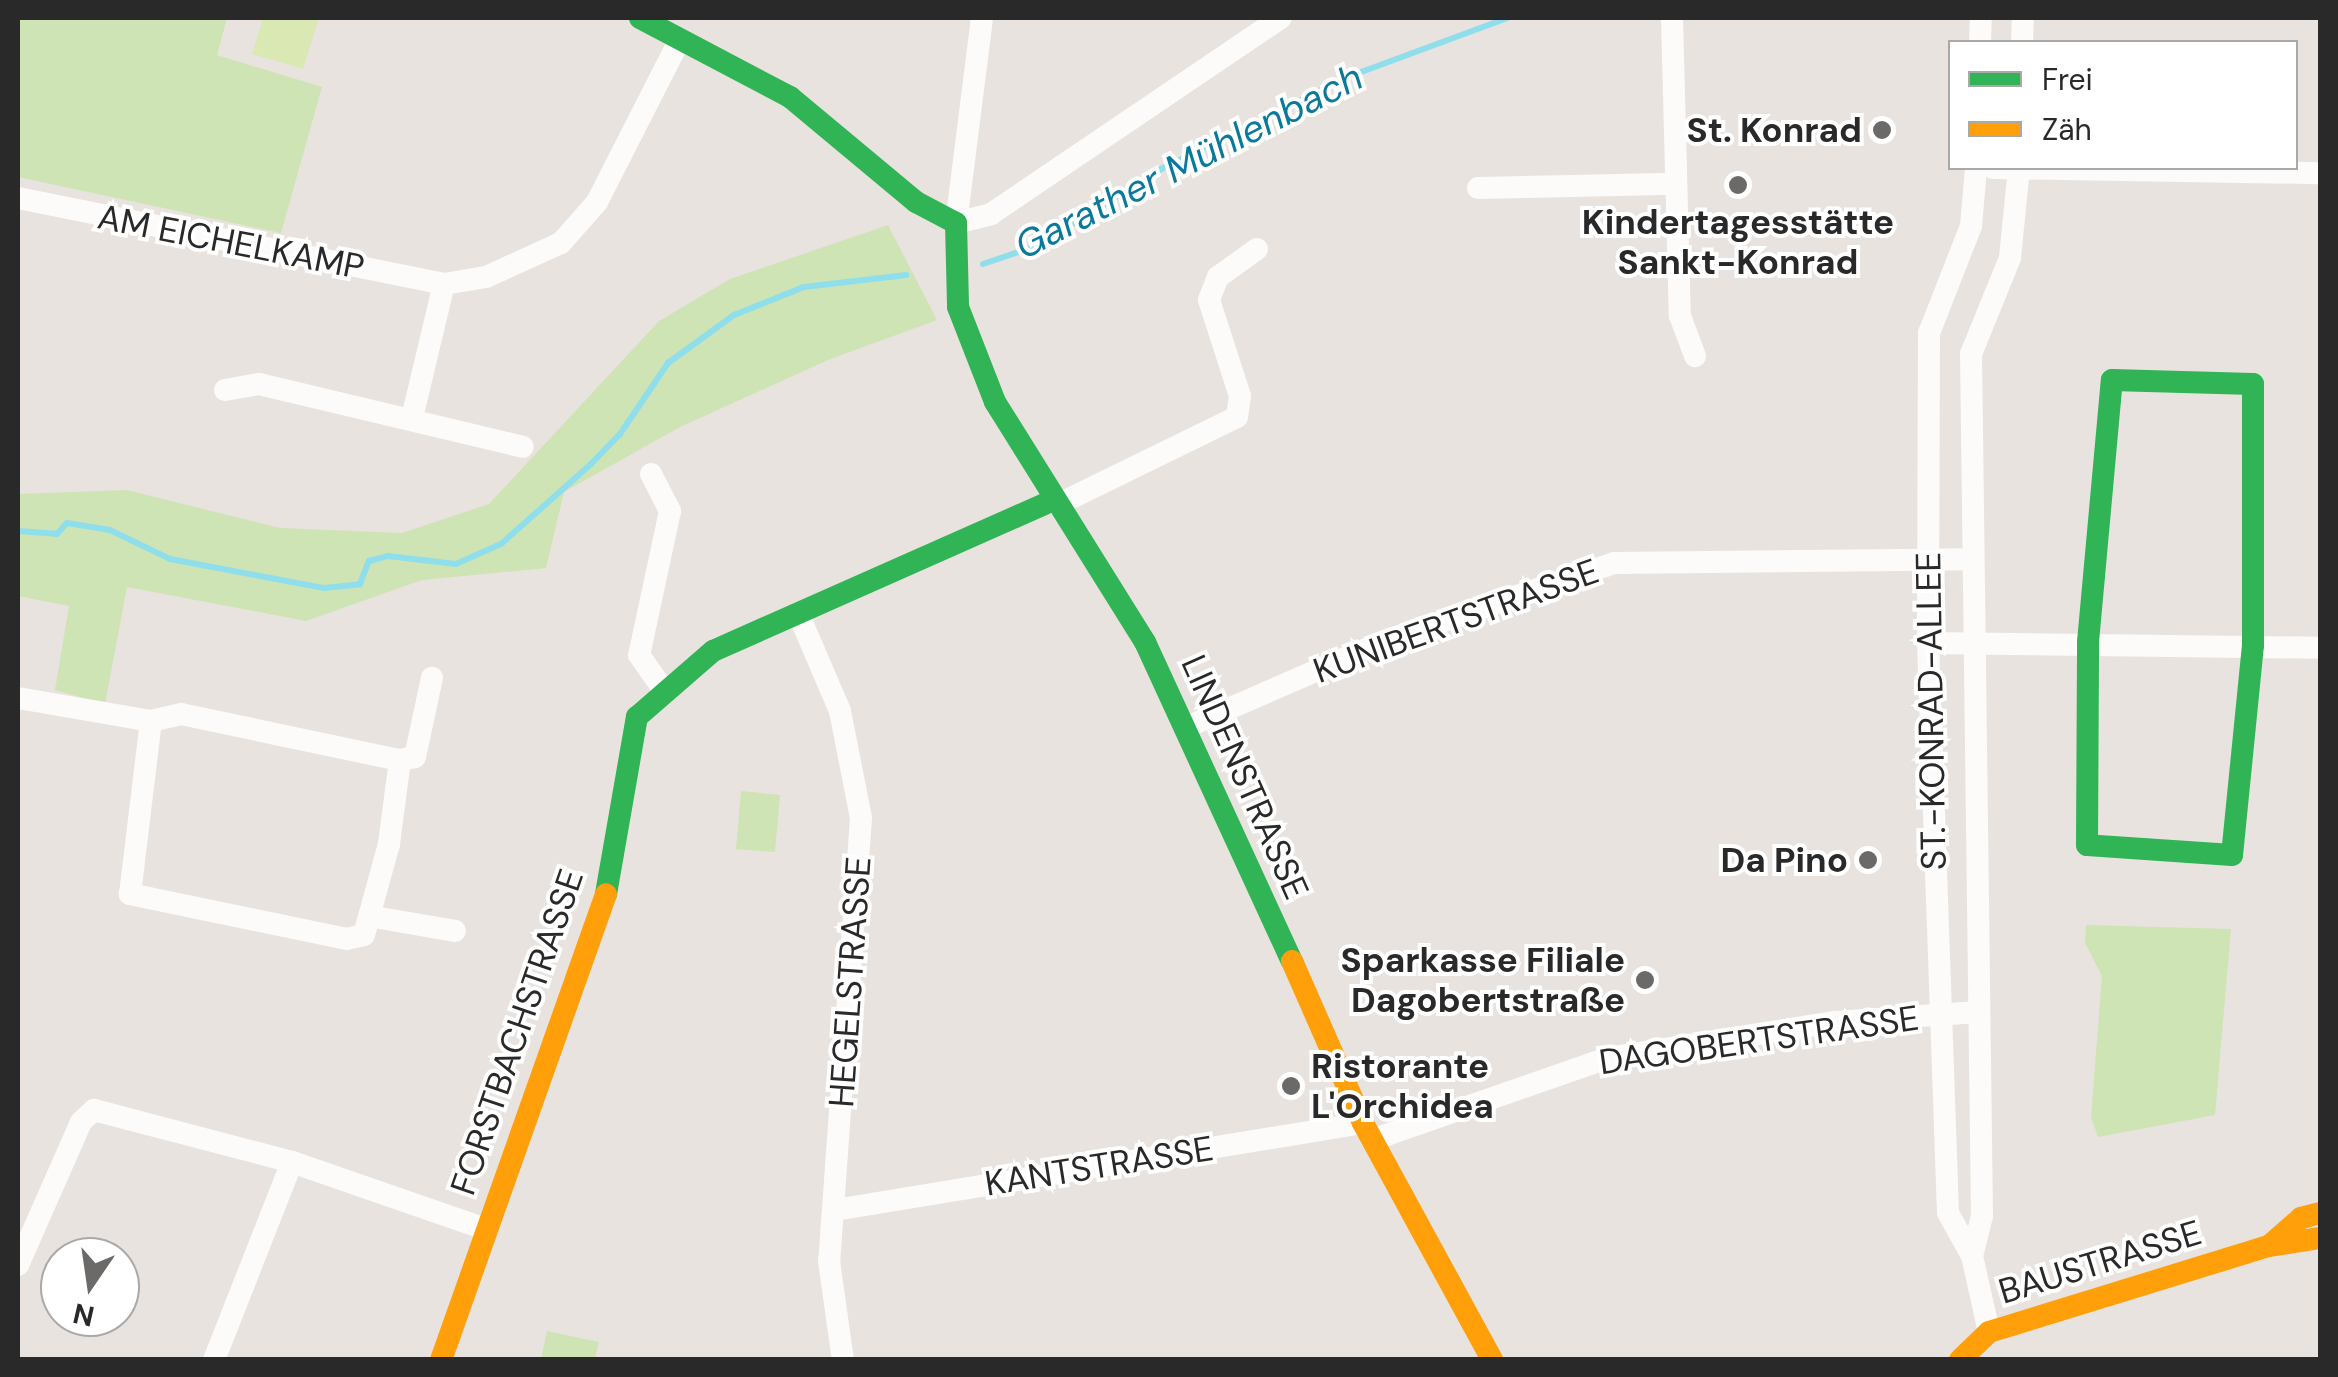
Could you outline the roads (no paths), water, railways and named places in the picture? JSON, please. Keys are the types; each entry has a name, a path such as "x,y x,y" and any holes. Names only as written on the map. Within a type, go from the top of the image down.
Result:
{"street":[{"path":"640,18 790,97 916,202 956,222 991,214 1281,18"},
{"path":"956,222 982,18"},
{"path":"1672,18 1680,316 1695,356"},
{"name":"AM EICHELKAMP","path":"18,201 444,284 486,277 561,242 597,202 678,41"},
{"name":"ST.-KONRAD-ALLEE","path":"1976,170 1972,226 1929,333 1928,643 1936,1014 1948,1213 1972,1256 1989,1332"},
{"name":"ST.-KONRAD-ALLEE","path":"1972,1256 1982,1216 1971,354 2010,258 2019,170"},
{"path":"2139,170 2320,173"},
{"path":"1478,188 1676,184"},
{"name":"LINDENSTRASSE","path":"956,222 956,284 968,340 994,402 1189,726 1367,1132 1492,1360"},
{"path":"1055,503 1237,417 1240,396 1210,300 1218,277 1257,248"},
{"path":"412,418 444,284"},
{"path":"2112,380 2253,384 2253,645 2232,855 2087,846 2088,642 2112,380"},
{"path":"225,390 259,384 523,447"},
{"path":"652,474 670,511 639,655 663,689"},
{"name":"FORSTBACHSTRASSE","path":"442,1360 485,1229 591,948 610,880 626,753 637,717 663,689 713,651 1055,503"},
{"name":"KUNIBERTSTRASSE","path":"1189,726 1382,642 1614,562 1928,556 1972,559"},
{"name":"HEGELSTRASSE","path":"798,613 840,710 861,818 836,1210 829,1261 843,1360"},
{"path":"1928,643 2088,642 2320,648"},
{"path":"18,698 151,722 181,714 400,760 416,756 432,678"},
{"path":"151,722 130,894 347,939 364,935 374,916 400,760"},
{"path":"374,916 455,931"},
{"name":"DAGOBERTSTRASSE","path":"1367,1132 1607,1058 1835,1022 1978,1012"},
{"path":"18,1265 81,1122 94,1110 292,1162 485,1229"},
{"name":"KANTSTRASSE","path":"836,1210 1367,1132"},
{"path":"214,1360 292,1162"},
{"name":"BAUSTRASSE","path":"2269,1246 2317,1208"},
{"name":"BAUSTRASSE","path":"1960,1360 1989,1332 2269,1246 2320,1238"}],"waterway":[{"name":"Garather Mühlenbach","path":"983,264 1039,245 1161,169 1345,78 1507,18"},
{"name":"Garather Mühlenbach","path":"18,531 57,534 67,523 110,530 170,559 324,588 360,584 369,561 388,556 456,564 501,544 591,464 620,434 668,363 734,315 804,287 906,275"}],"place":[{"name":"St. Konrad","path":"1882,130"},
{"name":"Kindertagesstätte Sankt-Konrad","path":"1738,185"},
{"name":"Da Pino","path":"1868,860"},
{"name":"Sparkasse Filiale Dagobertstraße","path":"1645,980"},
{"name":"Ristorante L'Orchidea","path":"1291,1086"}]}
